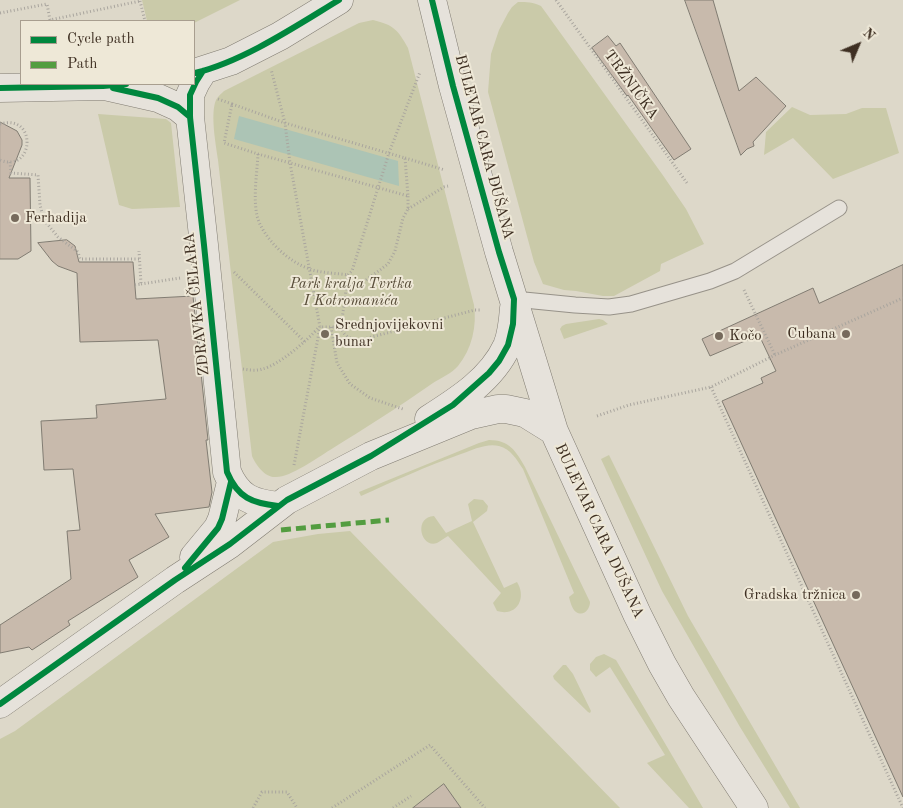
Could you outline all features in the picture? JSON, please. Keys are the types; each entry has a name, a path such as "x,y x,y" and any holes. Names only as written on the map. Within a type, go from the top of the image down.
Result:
{"main road":[{"path":"198,72 231,61 280,36 340,0"},
{"name":"BULEVAR CARA DUŠANA","path":"432,0 499,252 554,431 662,664 681,697 754,808"},
{"path":"0,88 115,85 158,98 178,107 190,117"},
{"name":"ZDRAVKA ČELARA","path":"194,85 190,94 190,117 227,472 231,482"},
{"path":"0,704 175,580 230,544 287,500 371,456 453,404 489,373 508,345 513,324 514,299"},
{"path":"371,456 471,415 498,409 525,413 554,431"},
{"path":"231,482 238,492 251,500 260,504 278,506"},
{"path":"175,580 218,528 231,482"}],"lane":[{"path":"514,299 609,307 631,304 710,281 735,271 838,208"}],"path":[{"path":"0,13 47,4 50,20 140,1 144,20"},
{"path":"271,67 285,123 290,163 320,327 293,472"},
{"path":"420,72 389,154 352,271 348,275 341,327 350,339 364,338 481,310"},
{"path":"217,99 285,123 445,170"},
{"path":"232,104 224,143 408,196"},
{"path":"0,124 15,123 21,126 28,138 28,145 22,157 10,162 0,160"},
{"path":"258,154 256,203 257,215 264,232 273,243 296,262 310,270 348,275"},
{"path":"405,158 408,209"},
{"path":"10,162 11,173 38,175 40,205 44,220 58,236 78,252 80,259 140,259"},
{"path":"347,288 362,283 388,264 395,251 403,218 408,209 444,186 448,186"},
{"path":"139,251 141,284"},
{"path":"230,268 304,342"},
{"path":"735,271 775,355"},
{"path":"135,285 187,277"},
{"path":"597,416 629,405 711,387 775,355 903,298"},
{"path":"242,369 252,371 268,368 288,355 312,336 320,327"},
{"path":"320,327 341,327"},
{"path":"331,328 337,363 350,384 370,398 403,409"},
{"path":"711,387 903,808"},
{"path":"332,808 430,745 485,808"},
{"path":"253,808 262,792 287,792 297,808"},
{"path":"393,808 411,796"}],"green space":[{"path":"142,0 240,0 195,22 195,20 147,20"},
{"path":"518,2 530,2 541,6 686,209 704,244 661,264 660,271 614,296 564,290 543,284 534,262 488,92 491,54 499,30 512,7"},
{"name":"Park kralja Tvrtka I Kotromanića","path":"373,20 395,29 408,48 474,305 474,329 467,352 458,366 450,373 304,466 289,474 272,477 261,470 252,456 213,121 214,106 224,91 359,23"},
{"path":"792,107 810,115 846,114 862,108 886,108 899,153 833,179 793,138 764,155 766,132"},
{"path":"98,114 166,119 171,123 180,207 132,209 119,205"},
{"path":"599,319 608,324 564,339 560,329 562,326"},
{"path":"489,440 507,444 525,467 590,602 588,610 584,613 576,612 571,605 569,597 574,593 523,469 507,449 494,445 480,447 361,496 359,492"},
{"path":"609,455 688,616 800,808 790,808 740,727 662,591 601,459"},
{"path":"474,499 483,500 488,506 487,511 473,522 504,588 517,582 520,588 521,594 518,605 510,611 497,611 493,603 501,593 448,536 437,543 431,544 423,537 423,521 427,518 434,516 446,533 472,521 468,504"},
{"path":"350,531 620,808 0,808 0,739 15,731 273,542 318,534"},
{"path":"604,654 616,660 703,808 689,808 647,763 665,755 610,667 596,677 590,670 590,664 596,657"},
{"path":"563,665 566,665 573,674 591,711 590,713 554,679 553,676"}],"shaded area":[{"path":"239,116 398,161 399,186 234,139"}],"building":[{"path":"685,0 713,0 739,91 756,77 786,106 753,142 754,146 747,149 741,155"},
{"path":"608,36 616,46 620,43 691,149 674,160 592,48"},
{"name":"Ferhadija","path":"0,122 17,131 22,140 22,145 9,178 30,178 31,251 18,259 0,259"},
{"path":"67,240 75,246 79,262 133,262 136,299 193,296 212,492 209,507 155,514 169,537 129,560 138,577 68,621 70,625 32,650 29,647 0,653 0,625 71,579 67,531 80,530 73,469 44,470 41,421 97,418 96,405 166,399 158,340 80,342 77,273 58,266 38,243"},
{"name":"Gradska tržnica","path":"903,265 903,797 722,401 763,383 761,378 776,371 759,335 710,356 702,339 813,288 819,303"},
{"path":"444,784 461,808 413,808"}],"marked path":[{"path":"281,530 389,520"}],"cycle path":[{"path":"195,73 251,51 339,0"},
{"path":"0,704 175,580 230,544 287,500 371,456 453,405 489,373 499,361 508,345 513,324 514,299 453,86 432,0"},
{"path":"195,84 203,71"},
{"path":"0,88 114,85"},
{"path":"195,85 190,95 190,117 227,472 236,488 247,498 278,506"},
{"path":"113,88 158,98 178,107 190,117"},
{"path":"185,568 218,528 231,482"}],"place":[{"name":"Ferhadija","path":"15,218"},
{"name":"Srednjovijekovni bunar","path":"325,334"},
{"name":"Cubana","path":"846,334"},
{"name":"Kočo","path":"719,336"},
{"name":"Gradska tržnica","path":"856,595"}]}
